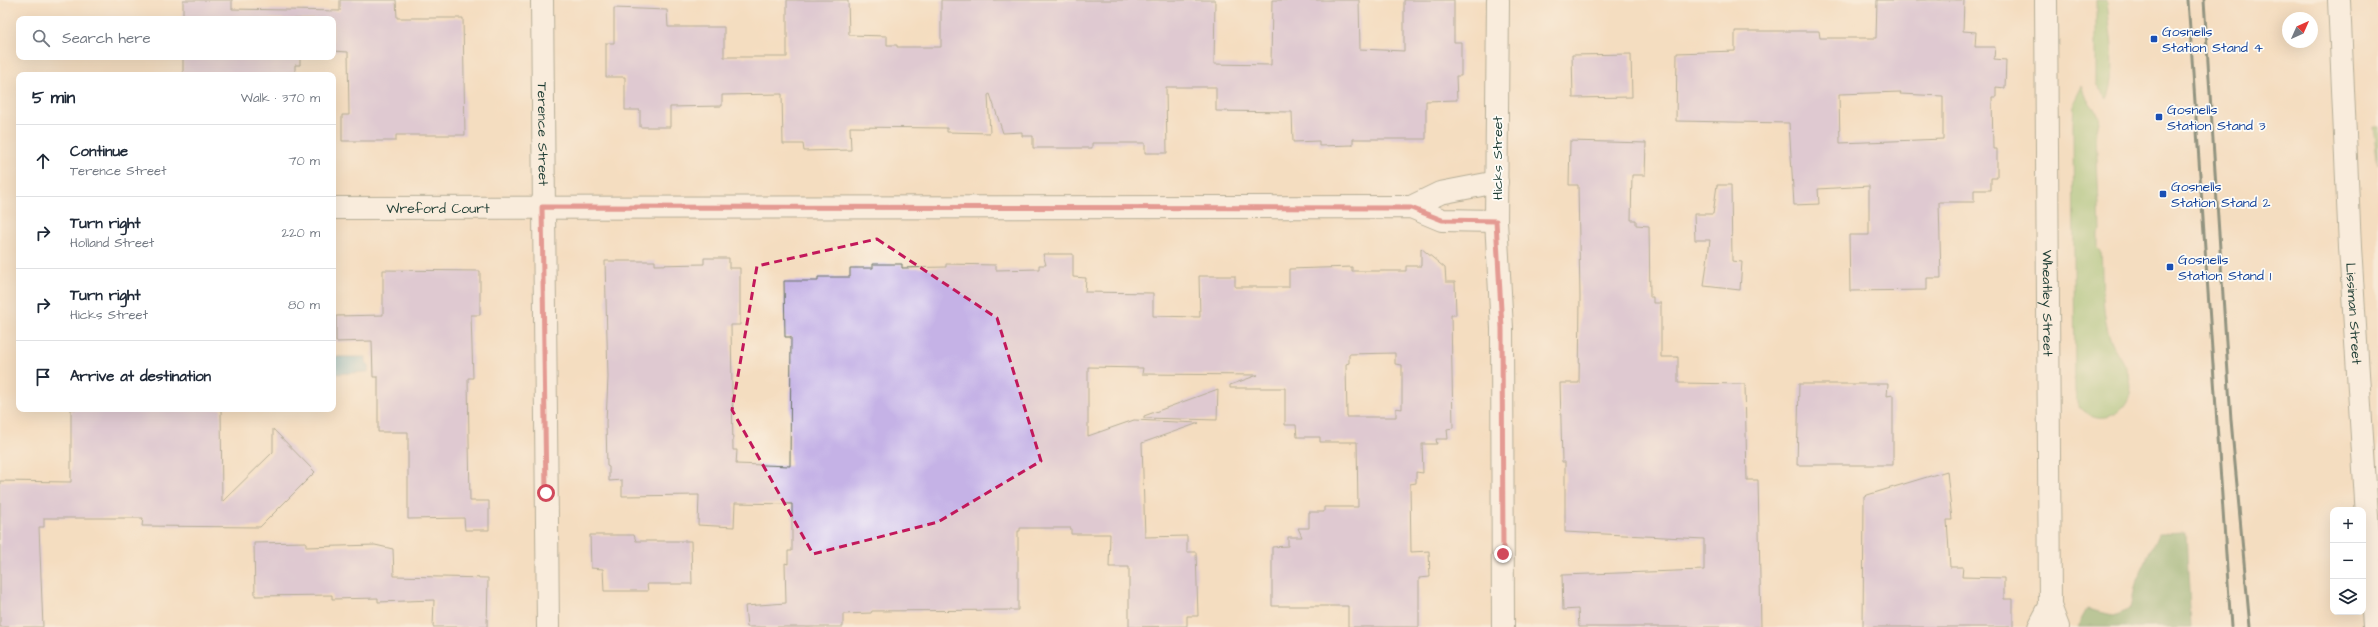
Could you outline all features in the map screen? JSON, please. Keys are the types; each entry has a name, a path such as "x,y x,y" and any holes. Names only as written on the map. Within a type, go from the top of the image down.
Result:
{"street":[{"name":"Terence Street","path":"542,0 542,207 548,627"},
{"name":"Hicks Street","path":"1498,0 1496,221 1502,328 1503,627"},
{"name":"Wheatley Street","path":"2046,0 2050,606 2058,627"},
{"name":"Lissiman Street","path":"2338,0 2350,247 2374,627"},
{"path":"1411,208 1440,193 1497,182"},
{"name":"Wreford Court","path":"336,208 1411,208"},
{"path":"1411,208 1442,220 1496,221"},
{"name":"Wheatley Street","path":"2039,627 2050,606"}],"highlighted area":[{"path":"877,239 997,318 1041,461 938,522 813,554 732,410 757,266"}],"green space":[{"path":"2096,0 2107,0 2113,64 2111,89 2107,99 2096,84"},
{"path":"2082,86 2087,99 2100,117 2096,134 2100,230 2098,233 2098,248 2101,251 2103,297 2106,320 2111,341 2125,366 2131,387 2127,402 2122,409 2116,414 2101,417 2093,416 2079,406 2075,391 2073,125 2074,102"},
{"path":"2373,127 2378,127 2378,165"},
{"path":"2186,533 2191,627 2077,627 2087,609 2113,615 2130,608 2137,580 2158,534"}],"water":[{"path":"336,357 366,357 366,362 370,366 368,372 336,374"}],"building":[{"path":"183,0 232,0 232,9 340,11 340,0 396,0 397,18 463,18 465,135 396,135 396,141 342,141 342,115 349,115 348,52 336,51 336,16 183,16"},
{"path":"787,0 848,0 849,35 887,36 887,45 897,45 897,47 941,47 941,0 1215,0 1214,64 1271,65 1272,0 1359,0 1360,49 1404,51 1404,0 1454,0 1454,42 1461,42 1461,76 1456,76 1457,100 1426,101 1426,139 1353,139 1353,145 1319,146 1319,141 1293,142 1292,112 1216,111 1216,87 1166,87 1167,153 1145,153 1145,143 1092,143 1092,148 1033,148 1033,136 1022,136 1022,132 1003,133 990,94 988,95 990,133 947,132 947,128 850,127 851,150 804,151 803,144 783,144 782,94 722,95 722,106 670,107 670,127 640,127 640,110 625,110 625,77 606,77 606,43 614,43 614,8 667,10 668,27 724,27 724,57 787,57"},
{"path":"1877,0 1964,0 1963,31 1976,32 1975,47 1995,47 1994,59 2006,60 2005,88 1996,87 1996,97 1992,97 1993,149 1997,149 1997,178 1991,178 1991,190 1974,190 1974,202 1939,202 1941,278 1927,278 1927,290 1850,291 1849,235 1869,235 1869,186 1818,189 1819,204 1794,205 1789,123 1676,121 1677,53 1735,51 1735,31 1819,31 1820,38 1876,38","holes":["1901,92 1900,94 1943,96 1943,139 1840,143 1839,94"]},
{"path":"1631,54 1632,97 1573,98 1572,55"},
{"path":"183,60 300,60 300,65 295,65 295,72 183,72"},
{"path":"1570,141 1646,143 1645,175 1632,175 1631,220 1636,220 1636,225 1649,226 1650,297 1653,297 1653,303 1661,303 1661,357 1678,357 1678,383 1745,384 1747,480 1758,480 1761,627 1579,627 1578,609 1563,610 1562,575 1704,570 1704,539 1565,532 1565,462 1562,462 1560,383 1579,383 1580,297 1578,185 1569,185"},
{"path":"1717,185 1731,185 1732,261 1742,262 1740,290 1704,286 1710,240 1695,240 1694,214 1713,214"},
{"path":"1421,248 1445,268 1446,282 1455,282 1456,315 1451,315 1453,428 1447,429 1448,439 1436,439 1437,444 1422,444 1423,473 1416,472 1416,483 1410,484 1411,552 1429,551 1430,577 1419,578 1419,627 1348,627 1348,606 1272,606 1272,547 1288,546 1288,537 1302,537 1298,528 1309,528 1309,512 1324,512 1324,507 1358,507 1357,442 1320,442 1320,437 1297,437 1296,425 1285,425 1285,388 1230,388 1230,385 1258,375 1142,374 1143,368 1088,367 1088,436 1134,420 1199,423 1142,443 1145,537 1187,536 1187,552 1196,552 1198,616 1187,616 1187,626 1129,627 1129,567 1109,567 1110,534 1071,534 1071,528 1020,528 1020,531 1018,531 1018,610 872,611 871,613 843,614 843,627 747,627 745,606 786,603 785,563 788,564 788,551 792,551 792,504 735,503 734,527 698,525 699,495 622,496 622,480 609,481 609,467 607,466 606,423 608,377 605,261 655,261 655,265 704,264 704,258 729,258 729,268 740,268 740,325 731,325 733,450 737,450 736,464 790,466 791,337 785,337 784,281 818,281 818,277 850,277 850,268 873,268 873,264 902,264 902,268 946,267 946,264 996,265 996,270 1039,269 1039,265 1046,265 1043,254 1073,254 1073,277 1086,278 1085,292 1153,293 1153,316 1200,317 1199,276 1235,276 1235,287 1289,287 1289,269 1352,267 1352,271 1406,271 1406,266 1421,266","holes":["1395,353 1395,364 1402,365 1402,409 1396,408 1396,417 1347,417 1346,364 1349,363 1349,354"]},
{"path":"383,270 480,271 480,315 471,315 473,378 468,378 470,501 489,501 489,530 465,530 464,518 408,519 408,432 378,432 378,377 373,377 372,341 336,342 336,316 383,315"},
{"path":"1799,384 1888,384 1887,396 1893,395 1893,465 1797,465"},
{"path":"1218,389 1217,420 1144,418 1144,416"},
{"path":"71,412 221,412 222,502 273,452 273,429 315,472 260,527 142,526 143,518 44,518 44,527 39,527 43,627 0,627 0,481 71,482"},
{"path":"1947,471 1952,520 1947,520 1950,567 1963,567 1962,577 2004,578 2004,599 2013,599 2013,627 1863,627 1864,496"},
{"path":"590,535 634,535 636,541 691,541 692,584 647,584 648,591 604,591 603,569 591,568"},
{"path":"306,542 306,547 375,545 393,549 394,576 488,578 487,627 433,627 434,600 378,602 378,598 332,599 332,595 255,596 254,543"}],"railway":[{"path":"2188,0 2231,627"},
{"path":"2204,0 2231,420 2250,627"}],"place":[{"name":"Gosnells Station Stand 4","path":"2154,39"},
{"name":"Gosnells Station Stand 3","path":"2159,117"},
{"name":"Gosnells Station Stand 2","path":"2163,194"},
{"name":"Gosnells Station Stand 1","path":"2170,267"}],"route":[{"path":"546,493 542,207 1411,208 1442,220 1496,221 1502,328 1503,554"}]}
